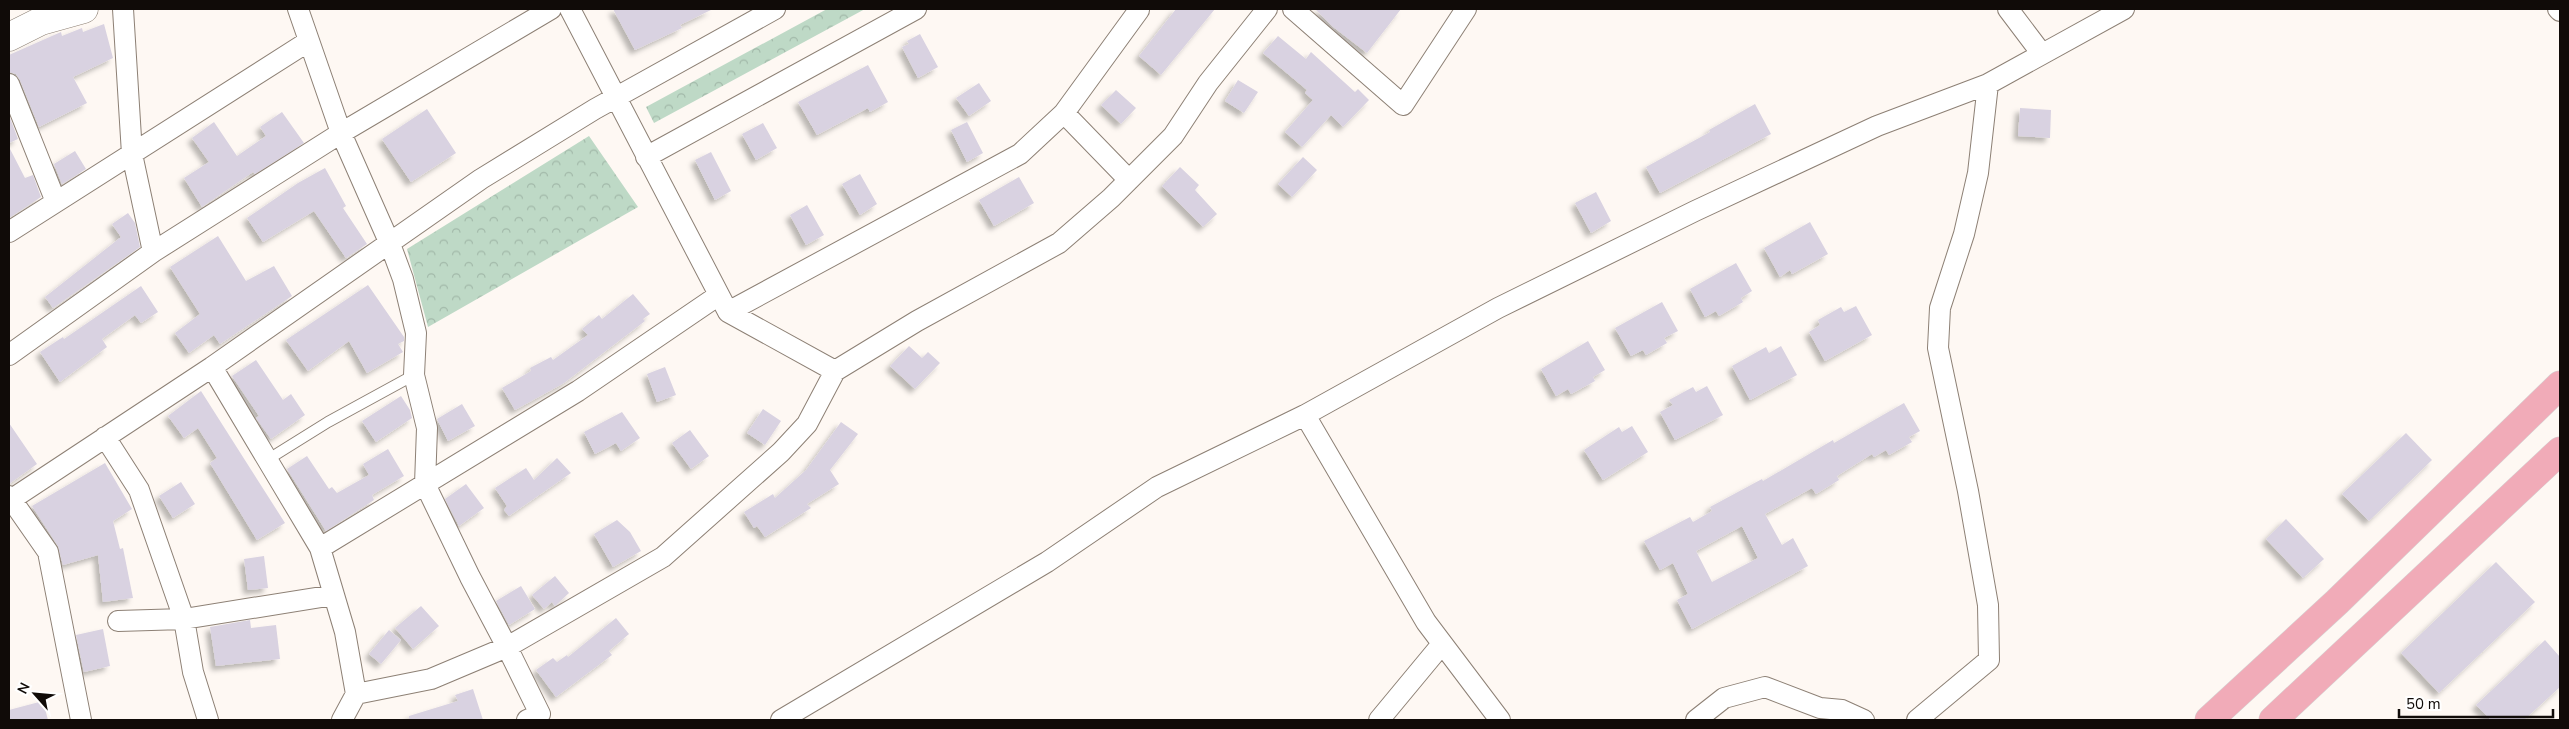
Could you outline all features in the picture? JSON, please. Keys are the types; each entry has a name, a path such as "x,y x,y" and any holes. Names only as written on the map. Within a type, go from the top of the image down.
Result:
{"main road":[{"path":"9,37 41,21 84,9"},
{"path":"2209,720 2338,602 2560,385"},
{"path":"2273,720 2560,450"}],"street":[{"path":"123,9 132,154 153,252"},
{"path":"298,9 340,133 390,244 402,279 416,333 414,375 426,428 425,484 470,577 507,647 537,718"},
{"path":"9,355 153,252 340,133 551,9"},
{"path":"570,9 723,303 835,372"},
{"path":"81,720 48,552 10,499 212,367 481,179 617,97 775,9"},
{"path":"646,157 916,9"},
{"path":"320,548 723,303 1020,154 1064,113 1139,9"},
{"path":"356,694 431,679 507,647 663,557 781,452 807,424 835,372 917,320 1060,243 1129,180 1173,136 1208,83 1267,9"},
{"path":"1293,9 1403,105 1466,9"},
{"path":"2008,9 2042,54"},
{"path":"781,720 1047,562 1157,487 1305,415 1498,308 1695,211 1877,126 1988,84 2124,9"},
{"path":"9,232 309,42"},
{"path":"9,84 56,202"},
{"path":"1917,720 1989,660 1988,605 1968,491 1938,348 1940,308 1964,234 1978,173 1988,84"},
{"path":"1064,113 1129,180"},
{"path":"212,367 320,548 345,632 356,694 342,720"},
{"path":"1305,415 1426,622 1500,720"},
{"path":"105,437 139,490 184,619 193,672 208,720"},
{"path":"118,621 184,619 334,595"},
{"path":"1379,720 1442,644"},
{"path":"1696,720 1724,698 1765,687 1820,708 1842,710 1864,720"}],"lane":[{"path":"268,460 328,422 414,375"}],"green space":[{"path":"827,9 865,9 654,123 646,107"},
{"path":"589,136 638,207 428,327 407,249"}],"building":[{"path":"613,9 713,9 680,25 682,28 635,50"},
{"path":"1176,9 1215,9 1161,75 1139,56"},
{"path":"1315,9 1401,9 1367,53 1332,26"},
{"path":"104,24 113,58 73,77 87,103 39,127 20,80 16,74 9,72 9,55 61,32 62,36 82,28 83,32"},
{"path":"920,34 938,67 918,78 902,47 909,44 907,41"},
{"path":"1278,36 1306,59 1311,52 1355,92 1358,89 1369,100 1343,127 1331,115 1302,147 1285,132 1313,100 1305,93 1307,90 1263,53"},
{"path":"868,65 888,102 870,112 868,108 817,135 798,102"},
{"path":"1238,80 1258,92 1244,113 1225,101"},
{"path":"979,83 991,101 969,116 956,98"},
{"path":"1116,90 1136,108 1121,124 1101,105"},
{"path":"1755,104 1771,134 1660,193 1646,167 1710,132 1709,130"},
{"path":"2020,108 2051,110 2050,138 2018,136"},
{"path":"427,109 456,153 411,182 382,139"},
{"path":"282,112 304,143 255,174 253,172 202,207 184,178 209,162 192,138 214,122 237,156 266,136 260,127"},
{"path":"9,115 18,139 9,143"},
{"path":"967,122 983,153 967,162 951,130"},
{"path":"763,123 777,148 756,160 742,134"},
{"path":"9,147 25,178 33,175 41,197 9,218"},
{"path":"75,151 86,169 62,184 54,164"},
{"path":"711,152 731,191 715,200 695,160"},
{"path":"1303,157 1317,170 1292,197 1278,184"},
{"path":"1180,167 1199,185 1195,190 1217,214 1203,227 1162,186"},
{"path":"325,168 346,206 343,208 367,244 346,258 314,211 263,242 247,218 298,183"},
{"path":"860,174 877,204 860,215 842,184"},
{"path":"1019,177 1034,203 994,226 979,200"},
{"path":"1596,192 1611,221 1591,233 1575,203"},
{"path":"807,205 824,235 806,245 790,215"},
{"path":"128,213 135,223 140,247 53,308 45,297 121,237 112,224"},
{"path":"1810,222 1828,254 1792,274 1790,270 1780,277 1764,248"},
{"path":"218,236 246,281 274,266 292,296 220,344 214,335 189,353 175,333 200,314 170,267"},
{"path":"1736,263 1752,291 1741,298 1743,302 1719,316 1716,311 1705,317 1690,289"},
{"path":"368,285 404,337 404,341 398,344 403,352 367,373 349,341 308,371 286,340"},
{"path":"141,286 158,312 141,323 135,315 102,339 107,347 60,382 40,352 63,337 64,339"},
{"path":"633,294 650,314 643,319 645,321 564,383 515,410 502,388 531,371 530,368 551,357 553,360 588,335 582,329 599,315 602,319"},
{"path":"1662,302 1678,331 1664,338 1667,343 1646,355 1643,350 1631,356 1615,328"},
{"path":"1856,306 1872,335 1825,361 1809,332 1820,325 1818,320 1841,307 1844,312"},
{"path":"1588,341 1605,370 1593,377 1595,381 1571,394 1568,389 1556,396 1541,369"},
{"path":"909,346 922,358 928,352 940,363 915,389 890,366"},
{"path":"1781,346 1797,375 1750,400 1732,366 1766,347 1769,353"},
{"path":"256,360 283,400 291,394 305,415 271,439 256,418 259,416 232,376"},
{"path":"665,367 676,395 657,402 647,374"},
{"path":"1707,386 1723,415 1675,440 1660,412 1673,405 1669,400 1693,387 1696,392"},
{"path":"201,391 285,523 257,540 210,463 217,458 198,428 184,438 168,416"},
{"path":"401,396 410,410 412,418 376,442 362,421"},
{"path":"1904,403 1920,431 1909,437 1912,442 1889,455 1886,450 1874,457 1872,454 1837,476 1839,480 1816,494 1812,488 1765,514 1782,545 1793,538 1808,566 1692,629 1677,600 1688,594 1673,563 1660,570 1644,541 1690,517 1693,522 1712,511 1710,507 1762,479 1763,481 1833,440 1834,443","holes":["1742,526 1758,558 1712,582 1696,551"]},
{"path":"462,404 475,426 448,441 437,419"},
{"path":"763,409 781,421 765,445 747,433"},
{"path":"622,412 640,438 621,451 616,443 595,454 584,432"},
{"path":"841,422 858,434 830,470 839,484 807,504 811,508 765,537 757,526 754,528 744,512 773,494 775,498 806,470"},
{"path":"9,423 37,464 9,484"},
{"path":"1632,426 1648,452 1603,480 1584,450 1619,427 1622,432"},
{"path":"690,430 709,456 691,469 672,443"},
{"path":"2406,433 2432,460 2369,521 2342,494"},
{"path":"388,449 404,476 372,495 374,500 326,531 287,469 307,456 329,489 332,487 337,493 369,475 363,464"},
{"path":"557,458 571,473 509,516 504,510 507,506 495,488 526,468 534,480"},
{"path":"105,463 132,509 113,521 120,549 123,548 133,598 103,602 98,555 63,565 58,546 32,506"},
{"path":"181,482 195,504 173,518 159,496"},
{"path":"466,484 484,508 459,526 445,499"},
{"path":"2286,519 2324,559 2303,578 2266,539"},
{"path":"617,520 630,532 641,551 613,567 594,534"},
{"path":"264,556 268,588 248,590 244,559"},
{"path":"2496,562 2535,602 2439,693 2401,653"},
{"path":"555,576 569,593 555,606 552,602 544,609 532,595"},
{"path":"521,586 535,609 509,625 496,601"},
{"path":"421,606 439,626 413,649 395,628"},
{"path":"616,618 629,634 609,651 612,655 556,697 536,670 553,658 557,662 567,655 568,657"},
{"path":"250,620 251,628 276,625 280,659 216,666 210,627"},
{"path":"103,629 110,666 84,672 76,635"},
{"path":"389,630 401,640 381,664 369,654"},
{"path":"2545,640 2560,657 2560,687 2524,720 2491,720 2476,705"},
{"path":"473,689 483,720 409,720 409,716 458,701 455,695"},
{"path":"43,701 48,720 9,720 9,710"}]}
